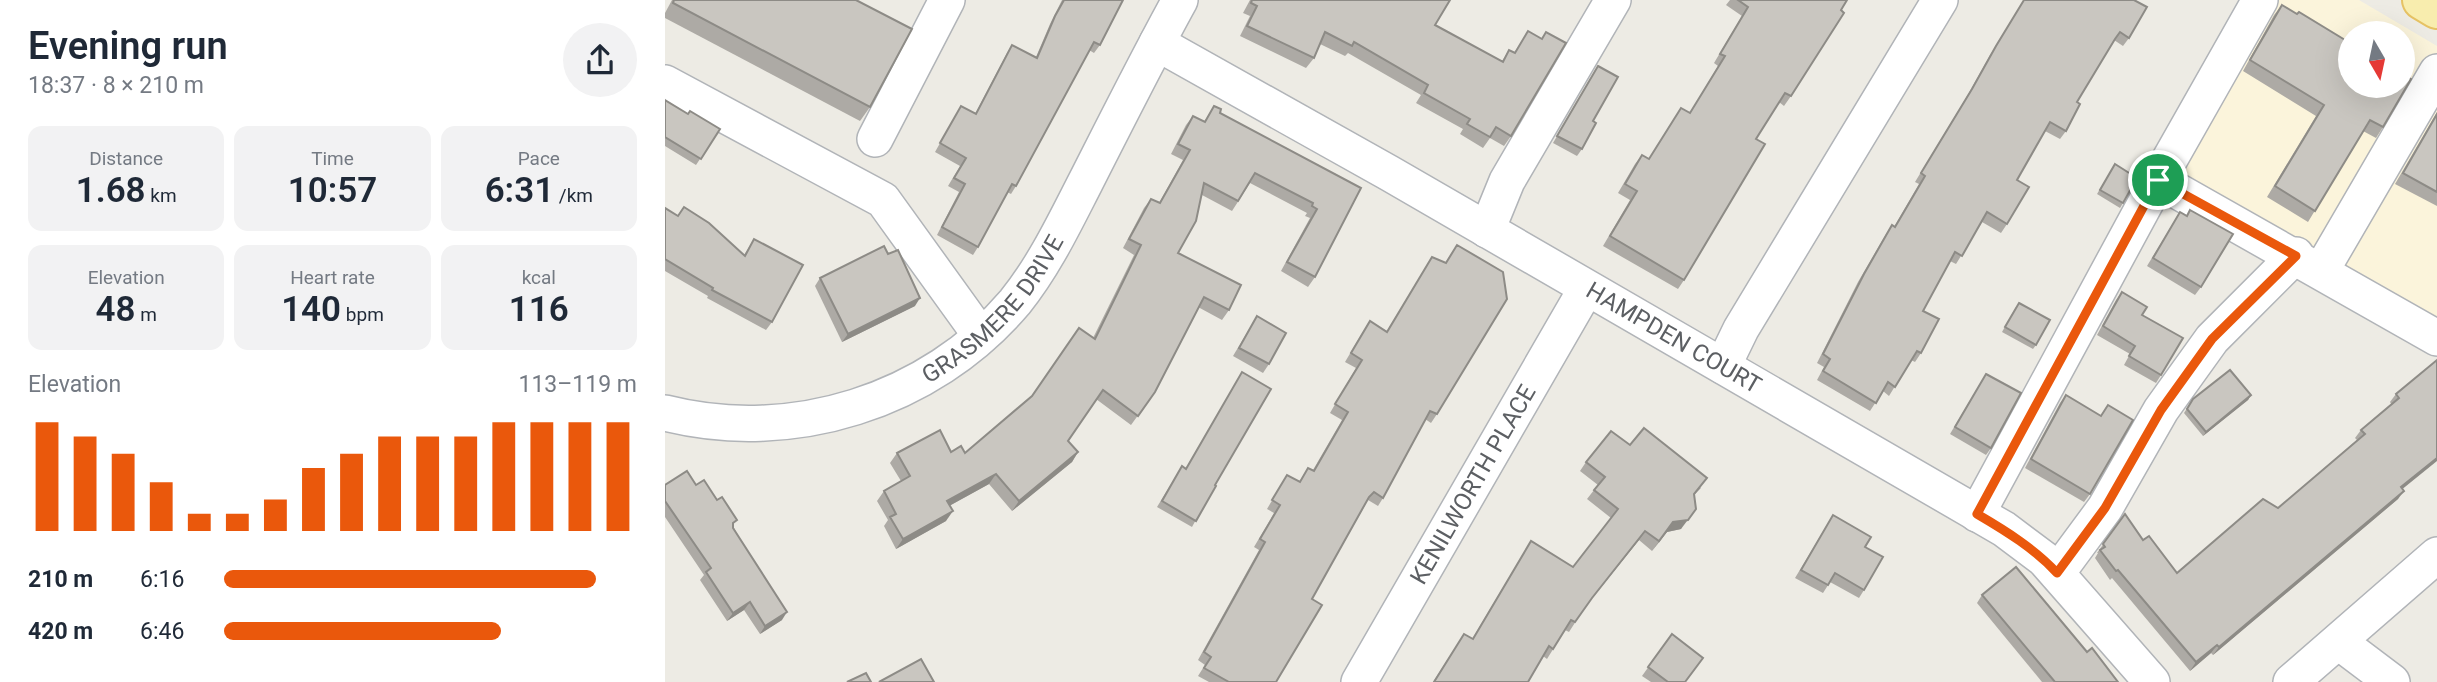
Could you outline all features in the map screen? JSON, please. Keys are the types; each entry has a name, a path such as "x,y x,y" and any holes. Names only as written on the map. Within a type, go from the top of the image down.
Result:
{"main road":[{"path":"2422,0 2437,9"}],"street":[{"path":"875,139 947,0"},
{"name":"GRASMERE DRIVE","path":"665,413 699,422 762,424 803,420 844,411 883,398 918,381 981,336 1014,302 1047,257 1180,0"},
{"path":"1487,230 1507,181 1613,0"},
{"path":"1723,366 1741,329 1940,0"},
{"path":"1977,514 2158,180 2260,0"},
{"name":"HAMPDEN COURT","path":"1157,43 1389,173 2004,529 2044,559 2152,682"},
{"path":"2057,573 2105,508 2161,410 2212,339 2308,263 2437,72"},
{"path":"665,83 883,200 981,336"},
{"path":"2158,180 2437,338"},
{"name":"KENILWORTH PLACE","path":"1359,682 1586,289"},
{"path":"2291,682 2437,555"},
{"path":"2339,642 2392,682"}],"shaded area":[{"path":"2248,0 2359,0 2395,21 2338,21 2338,98 2415,98 2415,33 2437,46 2437,352 2149,181"}],"building":[{"path":"674,0 856,0 912,29 870,107 673,3"},
{"path":"1064,0 1123,0 1100,45 1094,42 1016,186 1012,184 978,247 942,227 965,184 954,178 966,158 940,143 961,106 976,114 1012,45 1037,58"},
{"path":"1252,0 1450,0 1435,25 1503,62 1509,50 1515,53 1528,31 1542,39 1546,32 1566,43 1511,136 1496,127 1490,137 1467,124 1470,119 1424,93 1428,85 1354,42 1352,46 1325,32 1314,58 1247,26 1257,6 1251,3"},
{"path":"1738,0 1847,0 1841,10 1844,13 1791,96 1785,93 1756,139 1765,144 1684,280 1610,236 1637,191 1625,184 1642,155 1649,159 1681,108 1690,113 1725,56 1720,54 1748,7"},
{"path":"2024,0 2134,0 2147,7 2129,38 2120,32 2115,39 2077,102 2080,104 2066,131 2050,122 2017,180 2029,187 2007,224 1987,212 1962,256 1955,252 1923,311 1939,319 1921,353 1917,351 1895,387 1888,382 1876,403 1823,371 1830,359 1823,354 1892,225 1895,227 1925,176 1921,173"},
{"path":"2282,5 2338,36 2338,98 2400,98 2383,127 2370,120 2315,211 2275,186 2324,105 2250,60"},
{"path":"1598,66 1618,77 1593,121 1596,123 1582,149 1557,136"},
{"path":"665,100 720,129 701,159 665,137"},
{"path":"1214,106 1221,109 1220,113 1361,188 1315,277 1287,262 1317,209 1312,206 1313,203 1255,173 1238,201 1204,183 1196,221 1178,253 1241,285 1229,310 1204,297 1155,392 1138,416 1103,390 1068,441 1078,452 1019,501 996,474 947,501 953,511 903,539 890,517 896,514 884,491 910,476 897,453 940,430 951,452 961,446 965,453 1032,396 1079,328 1095,339 1141,245 1129,239 1151,199 1160,203 1190,150 1178,144 1193,116 1205,122"},
{"path":"2437,114 2437,192 2403,173"},
{"path":"2115,164 2137,178 2123,203 2100,190"},
{"path":"684,207 709,223 745,256 754,239 803,265 772,322 712,290 713,288 665,259 665,208 678,216"},
{"path":"2190,210 2233,234 2201,287 2153,258 2180,212 2187,216"},
{"path":"1457,245 1503,272 1507,299 1437,414 1430,411 1383,498 1374,492 1369,497 1312,599 1322,605 1276,682 1229,682 1204,668 1211,657 1204,652 1265,542 1260,539 1280,505 1272,500 1287,475 1300,482 1308,468 1314,471 1348,412 1335,404 1362,360 1351,353 1370,321 1387,332 1432,257 1446,263"},
{"path":"884,246 888,254 898,250 920,298 848,334 820,278"},
{"path":"2122,292 2147,307 2142,315 2183,338 2161,375 2129,356 2135,346 2103,326"},
{"path":"2019,303 2050,320 2036,345 2005,327"},
{"path":"1257,316 1286,333 1269,364 1239,348"},
{"path":"2437,360 2437,458 2401,487 2404,491 2219,647 2217,645 2196,662 2100,550 2105,547 2103,544 2125,514 2143,540 2149,536 2177,573 2263,499 2278,508 2365,434 2361,430 2399,398 2396,394"},
{"path":"2230,370 2251,395 2206,432 2187,409 2193,399"},
{"path":"1242,372 1271,389 1196,521 1162,501 1182,466 1186,469"},
{"path":"1986,374 2021,393 1991,448 1955,427"},
{"path":"2066,395 2101,416 2108,405 2133,420 2090,494 2031,459"},
{"path":"1644,428 1707,478 1694,494 1696,509 1688,520 1673,522 1659,541 1645,531 1575,622 1571,620 1553,649 1549,646 1528,682 1434,682 1464,634 1473,639 1531,541 1573,567 1618,509 1594,490 1605,477 1586,462 1611,431 1630,445"},
{"path":"687,471 696,485 704,480 717,500 722,497 737,520 733,523 733,528 787,612 765,626 750,602 733,613 706,572 711,568 665,501 665,485"},
{"path":"1833,515 1871,537 1865,547 1883,557 1864,590 1835,573 1828,585 1801,570"},
{"path":"2016,567 2087,652 2092,648 2118,682 2055,682 1982,595"},
{"path":"1672,634 1703,658 1685,682 1668,682 1648,667"},
{"path":"921,659 934,682 879,682"},
{"path":"866,673 871,682 847,682"}],"route":[{"path":"2158,180 2296,256 2212,339 2161,410 2105,508 2057,573 2044,559 2004,529 1977,514 2158,180"}]}
